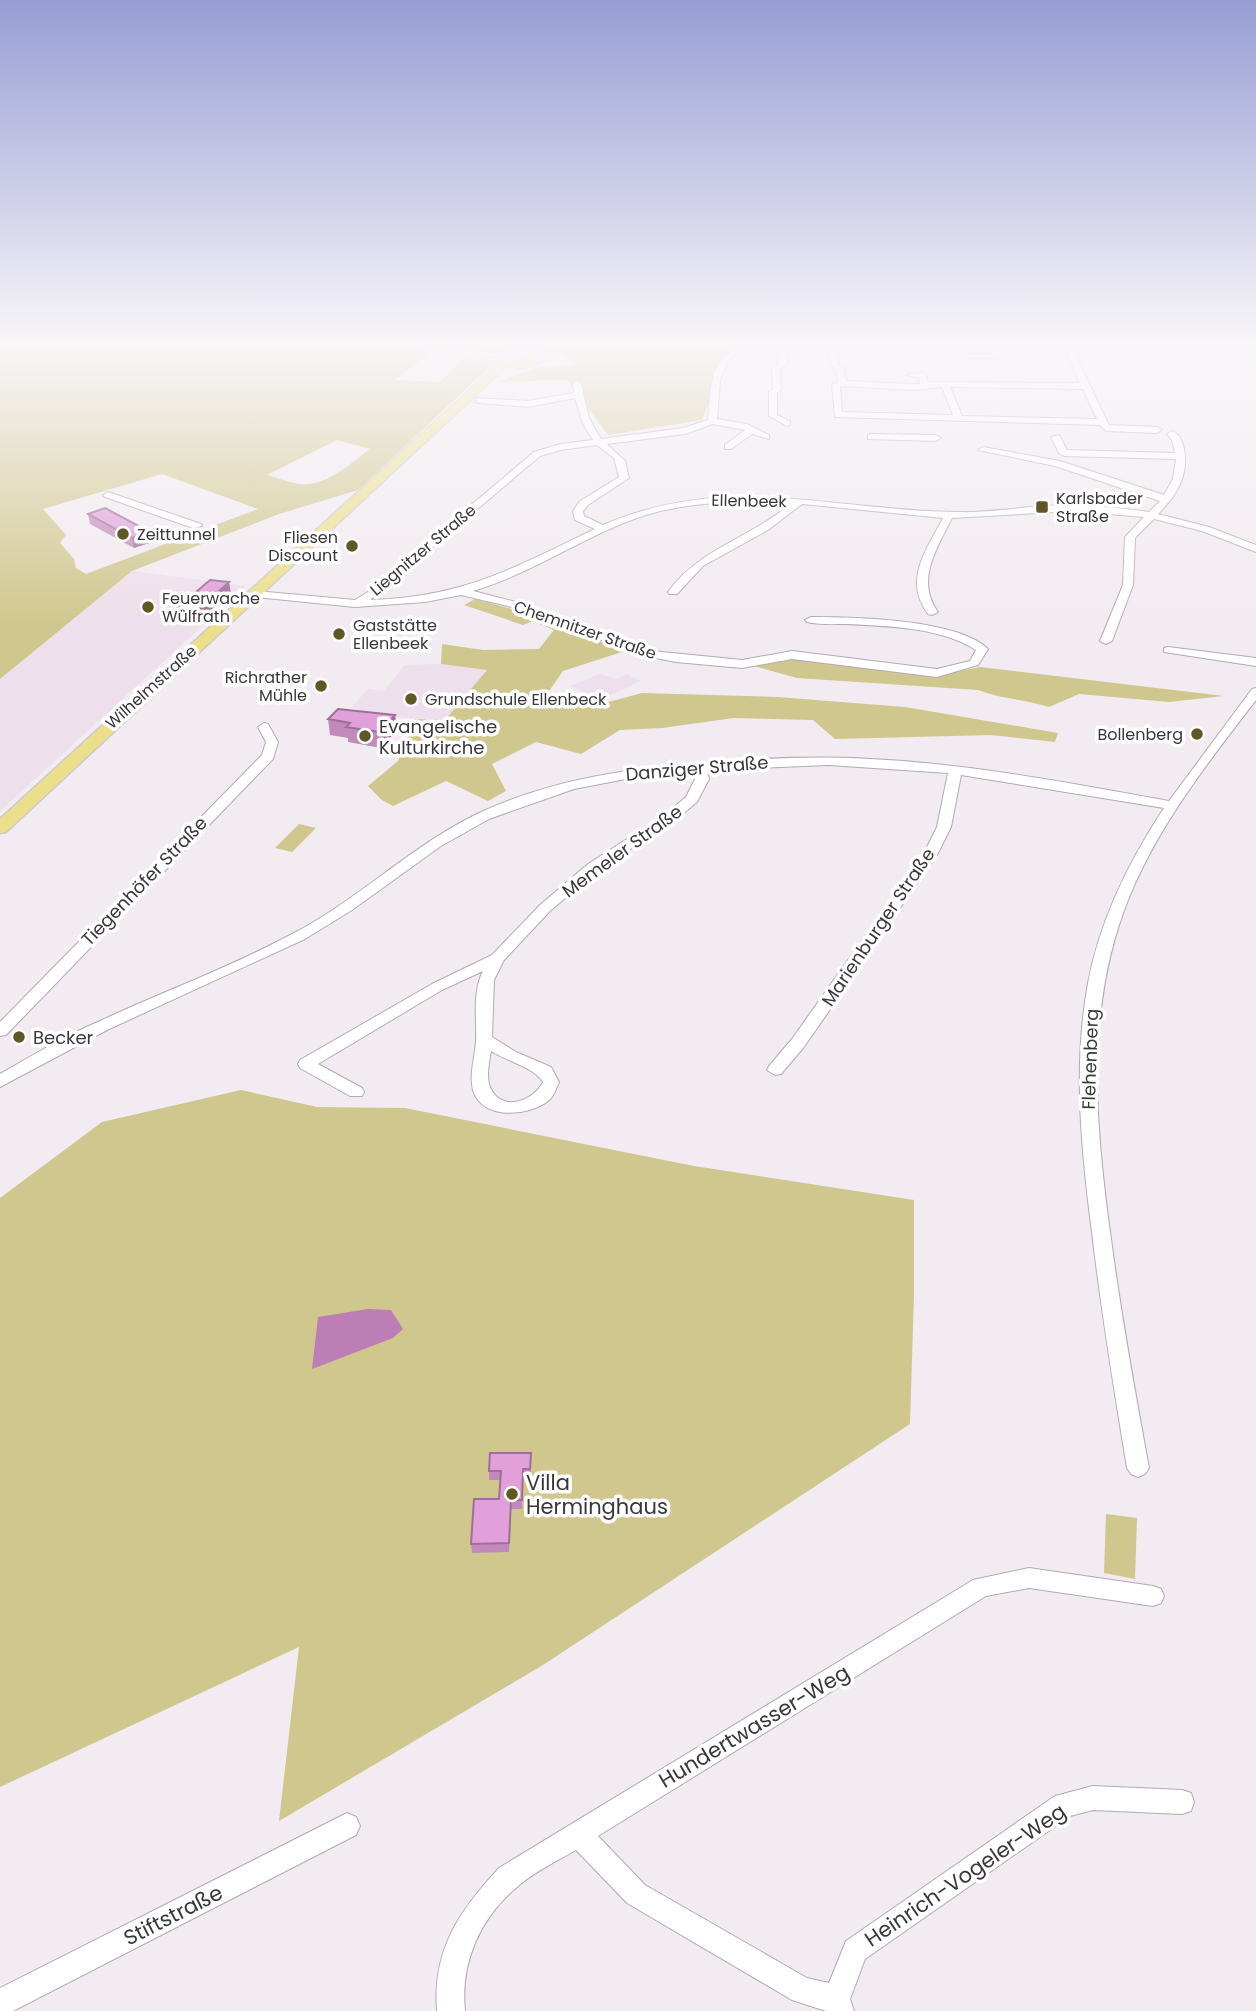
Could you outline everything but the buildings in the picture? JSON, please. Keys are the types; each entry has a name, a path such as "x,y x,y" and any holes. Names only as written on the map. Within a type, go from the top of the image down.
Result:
{"main road":[{"name":"Wilhelmstraße","path":"0,828 424,438"}],"street":[{"path":"598,438 619,456 624,465 624,478 584,503 578,511 579,518 602,527"},
{"name":"Liegnitzer Straße","path":"355,604 372,594 537,454 560,447 633,438"},
{"path":"728,447 740,438"},
{"path":"890,438 937,440 936,438"},
{"path":"1056,438 1064,453 1180,456"},
{"path":"1106,641 1128,585 1130,537 1151,513 1168,500 1177,485 1180,456 1177,438"},
{"path":"983,450 1047,461 1168,500"},
{"path":"108,495 197,526"},
{"name":"Ellenbeek","path":"256,594 355,604 413,602 463,592 527,568 602,527 639,513 688,503 759,499 949,515 1065,508 1151,513 1225,535 1256,549"},
{"path":"673,592 690,571 712,555 782,516 794,506 794,502"},
{"path":"932,612 921,595 922,578 928,557 949,515"},
{"name":"Chemnitzer Straße","path":"463,592 512,604 650,654 676,659 742,664 792,655 937,673 974,663 982,649 973,642 953,636 895,625 854,620 811,620"},
{"path":"1168,650 1256,662"},
{"name":"Flehenberg","path":"1138,1468 1116,1345 1090,1151 1087,1087 1089,1014 1101,956 1122,896 1172,806 1256,692"},
{"name":"Tiegenhöfer Straße","path":"0,1031 268,756 272,742 264,727"},
{"name":"Danziger Straße","path":"0,1081 116,1019 246,963 305,933 359,899 438,842 490,813 556,789 601,777 652,769 832,761 1053,784 1172,806"},
{"name":"Memeler Straße","path":"484,1039 510,1056 545,1071 551,1082 544,1096 520,1108 496,1105 482,1091 480,1073 486,980 497,958 545,908 593,867 668,819 692,799 702,779 700,766"},
{"name":"Marienburger Straße","path":"775,1070 805,1033 930,853 944,827 955,772"},
{"name":"Memeler Straße","path":"356,1092 306,1064 381,1018 497,958"},
{"name":"Hundertwasser-Weg","path":"451,2011 449,1995 454,1963 476,1913 508,1877 981,1587 1029,1578 1153,1596"},
{"name":"Heinrich-Vogeler-Weg","path":"838,2005 855,1950 1064,1805 1093,1798 1182,1802"},
{"name":"Stiftstraße","path":"0,2003 347,1826"},
{"path":"578,1833 636,1894 802,1990 838,2005"}],"shaded area":[{"path":"0,438 414,438 358,490 279,514 132,571 0,679","holes":["337,440 370,449 338,473 319,482 300,484 267,475","162,474 258,509 86,574 76,568 74,559 60,543 66,535 43,509"]},
{"path":"132,571 246,586 0,811 0,679"},
{"path":"475,599 534,615 625,651 563,671 547,694 590,707 642,693 778,697 905,707 1058,733 1055,742 991,735 835,739 813,720 734,718 662,728 620,730 581,754 536,742 492,764 506,791 488,801 446,781 393,806 382,800 368,786 398,761 415,719 445,720 487,670 441,664 442,644 483,650 539,649 554,630 533,621 523,625 464,605"},
{"path":"804,658 935,676 980,667 1224,696 1169,702 1079,694 1049,707 978,690 797,678 754,666"},
{"name":"Grundschule Ellenbeck","path":"441,664 487,669 445,720 372,716 352,707 368,689 384,691 405,665"},
{"path":"600,674 617,679 627,674 641,681 599,700 570,686"},
{"path":"299,824 316,828 292,852 275,848"},
{"path":"241,1090 317,1107 405,1108 694,1166 914,1200 910,1424 543,1665 279,1821 299,1647 0,1787 0,1198 102,1122"},
{"path":"368,1309 391,1310 403,1329 393,1338 312,1369 318,1317"},
{"path":"1106,1514 1137,1518 1135,1579 1104,1573"}],"place":[{"name":"Karlsbader Straße","path":"1042,507"},
{"name":"Zeittunnel","path":"123,534"},
{"name":"Fliesen Discount","path":"352,546"},
{"name":"Feuerwache Wülfrath","path":"148,607"},
{"name":"Gaststätte Ellenbeek","path":"339,634"},
{"name":"Richrather Mühle","path":"321,686"},
{"name":"Grundschule Ellenbeck","path":"411,699"},
{"name":"Bollenberg","path":"1197,734"},
{"name":"Evangelische Kulturkirche","path":"365,736"},
{"name":"Becker","path":"19,1037"},
{"name":"Villa Herminghaus","path":"512,1494"}]}
